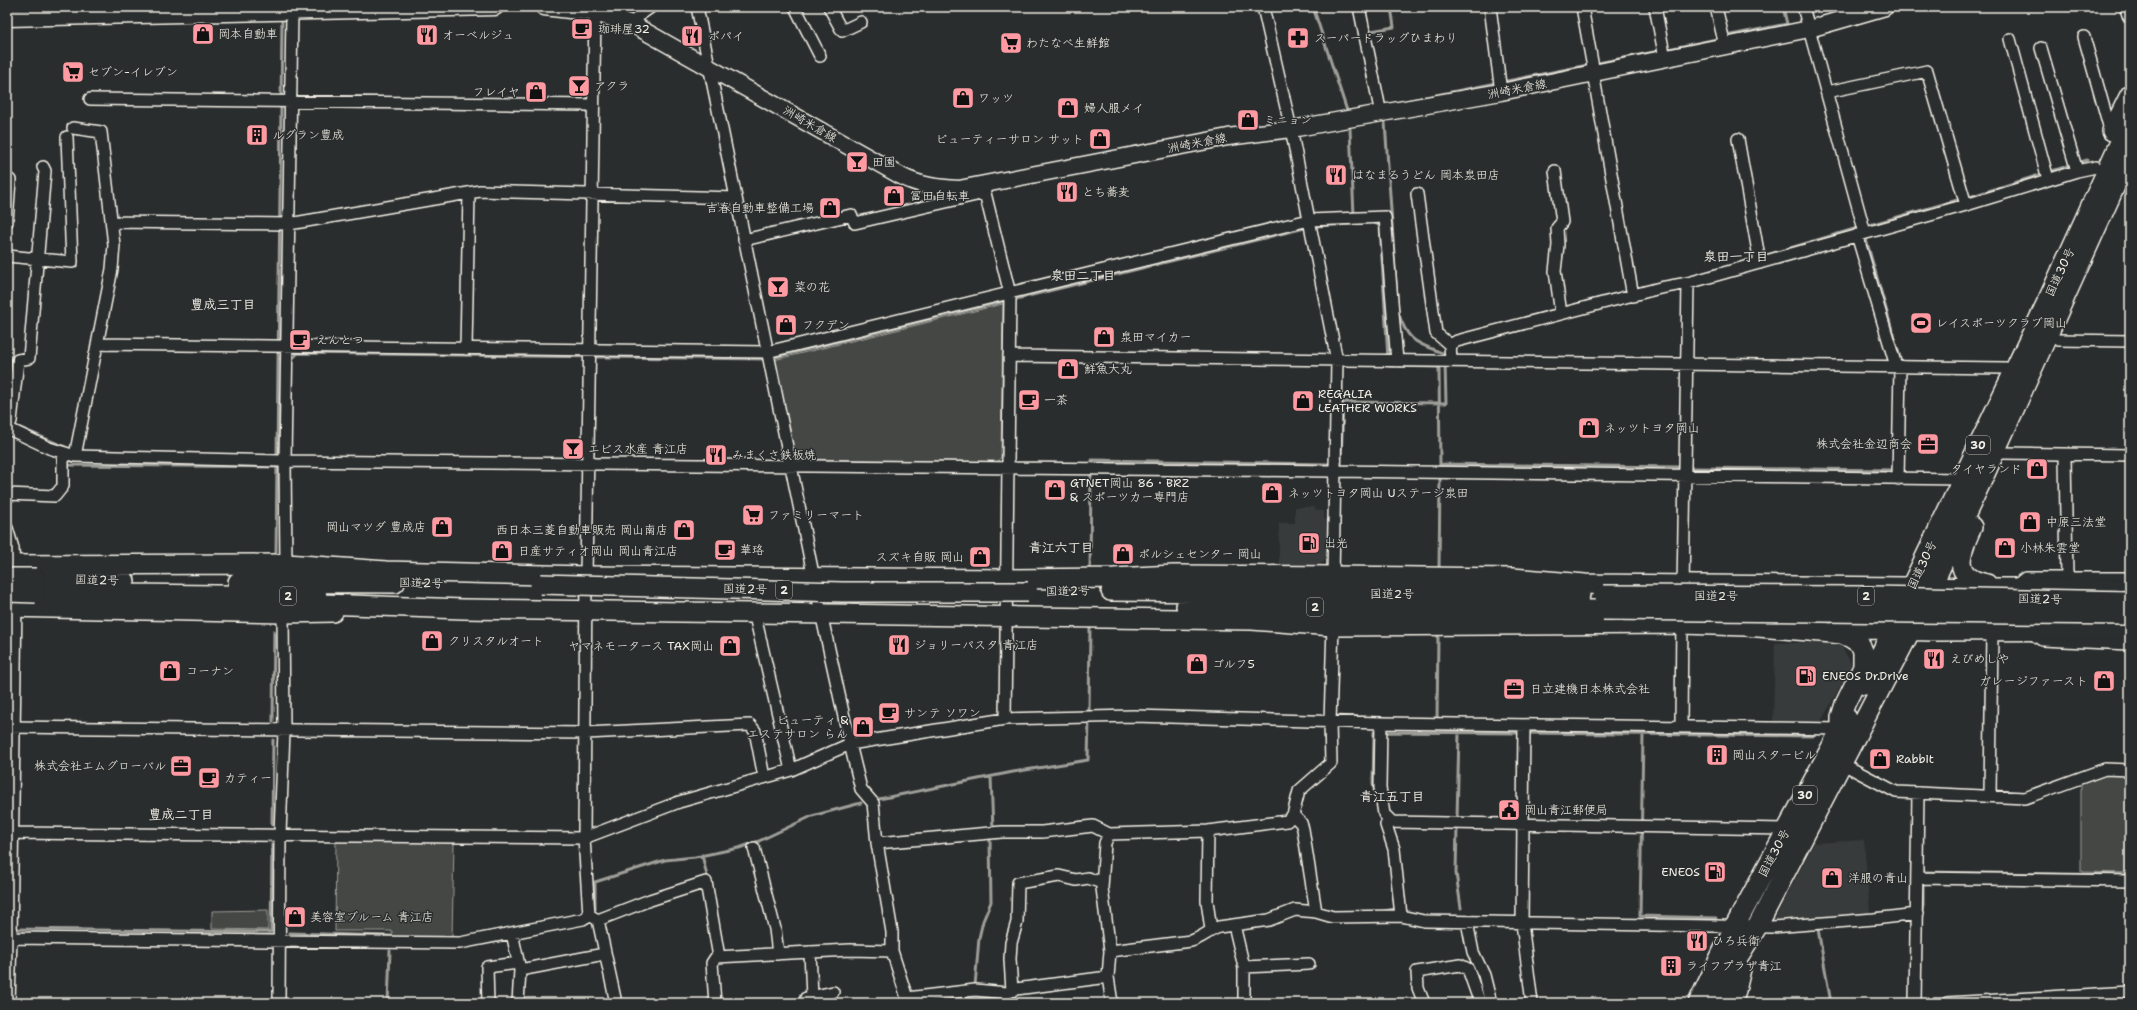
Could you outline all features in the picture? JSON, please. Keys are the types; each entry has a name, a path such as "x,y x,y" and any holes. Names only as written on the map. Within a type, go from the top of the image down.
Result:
{"highway":[{"path":"1962,479 1980,426 2111,133 2130,95"},
{"name":"国道30号","path":"1698,1003 1735,926 1841,729 1931,586 1984,476 2052,307 2130,120"},
{"name":"国道30号","path":"1714,1003 1737,959 1754,932 1841,763 1902,630 1911,587 1962,479 2052,307 2130,153"},
{"path":"2014,587 1973,581 1966,576 1962,568 1960,560 1962,551 1986,499 1984,476 2003,453 2058,340 2130,182"},
{"path":"9,569 286,564 386,571 586,576 1007,579 1114,578 1174,575 1333,576 1512,578 1585,584 2130,589"},
{"name":"国道2号","path":"9,569 36,585 305,596 540,590"},
{"path":"115,581 190,572 335,573 386,571"},
{"path":"1114,578 1150,582 1236,584 1260,593"},
{"name":"国道2号","path":"10,602 36,585 115,581 540,590 842,592 1495,609 1603,602 1873,596 2130,601"},
{"name":"国道2号","path":"1027,598 1142,590 2130,615"},
{"path":"305,596 323,604 462,609 1006,615 1252,620 1333,626 1682,624 1746,626 1822,632 1842,634 1851,638 1860,644 1863,651 1863,667 1845,704 1841,717 1841,729"},
{"path":"10,602 283,613 462,609"},
{"path":"1252,620 1295,616 1421,617 1495,609"},
{"path":"1822,632 1902,630 2130,630"},
{"path":"1733,1003 1737,982 1754,932"}],"main road":[{"path":"7,18 64,13 495,7"},
{"name":"洲崎米倉線","path":"544,7 595,13 632,24 917,184 938,188 959,189 984,189 1228,136 1291,129 1381,114 1500,86 1593,69 1665,58 1809,29 1886,7"}],"street":[{"path":"632,24 641,14 651,7"},
{"path":"697,7 821,613 861,789 873,803 877,843 892,932 892,951 907,1000 975,990 1007,993 1108,977"},
{"path":"795,7 820,56"},
{"path":"829,7 842,31 861,22"},
{"path":"1264,7 1310,220 1337,361 1333,576"},
{"path":"1359,7 1381,114"},
{"path":"1582,7 1632,292"},
{"path":"1654,7 1665,58"},
{"path":"1716,7 1725,46"},
{"path":"1803,7 1830,91 1863,232 1898,366 1898,472"},
{"path":"2127,7 2130,16"},
{"path":"1491,9 1500,86"},
{"path":"286,564 280,461 284,352 285,102 288,11"},
{"path":"595,13 586,576 587,610 584,838 593,918 616,1003"},
{"path":"2084,37 2111,133"},
{"path":"2010,38 2047,175"},
{"path":"2041,48 2075,166"},
{"path":"1830,91 1927,71 1965,201"},
{"path":"90,99 593,105"},
{"path":"7,256 72,262 70,133 101,132 112,222 114,257 75,456"},
{"path":"1738,139 1759,259"},
{"path":"1447,343 1632,292 1688,284 1759,259 1863,232 2075,166 2096,167"},
{"path":"43,167 45,171 39,259 29,358 18,360 9,426 49,448 75,456 280,461 791,465 1009,469 1334,471 1684,476 1898,472 1962,479"},
{"path":"1555,171 1562,222 1556,228 1558,245 1555,270 1561,311"},
{"path":"7,222 10,180"},
{"path":"744,240 851,215 855,223 984,189 1010,294 1006,719"},
{"path":"112,222 284,224 480,191 736,198"},
{"path":"466,349 468,193"},
{"path":"1417,194 1436,333 1447,343 1447,360"},
{"path":"98,344 284,352 466,349 590,355 768,357 1010,294 1310,220 1385,216 1391,361"},
{"path":"1681,726 1688,284"},
{"path":"2058,340 2130,341"},
{"path":"1009,356 1337,361 1447,360 2006,368"},
{"path":"7,494 55,496 63,486 63,453"},
{"path":"2003,453 2130,455"},
{"path":"2065,455 2067,578"},
{"path":"7,528 13,548 9,569 10,808 12,833 11,933 8,1003"},
{"path":"2014,587 2025,578 2130,578"},
{"path":"754,612 791,770"},
{"path":"279,1003 281,940 280,834 284,731 283,613"},
{"path":"877,843 1002,832 1042,832 1093,826 1109,834 1208,831 1287,822 1293,815 1299,791 1331,763 1330,722 1333,626"},
{"path":"2027,630 2042,640 2130,644"},
{"path":"1990,796 1992,631"},
{"path":"12,833 280,834 584,838 680,802 791,770 850,744 1006,719 1134,716 1330,722 1381,728 1437,724 1524,730 1681,726 1841,729"},
{"path":"10,727 586,733 750,725 755,731 764,777"},
{"path":"1381,728 1380,788 1384,814 1392,822 1524,823 1787,829"},
{"path":"1524,730 1522,923 1532,1003"},
{"path":"1841,763 1896,792 2025,798 2105,769 2130,770"},
{"path":"1915,1003 1917,914 1922,878 1918,793"},
{"path":"1293,815 1301,823 1303,829 1316,912"},
{"path":"1389,819 1386,825 1394,849 1401,916"},
{"path":"1110,951 1191,941 1203,938 1211,926 1207,901 1208,831"},
{"path":"1109,834 1105,843 1102,883 1110,951 1108,977 1112,1003"},
{"path":"754,848 775,929 778,954"},
{"path":"1012,991 1010,954 1011,943 1017,922 1018,883 1059,876 1076,880 1088,878 1102,883"},
{"path":"1922,878 2130,881"},
{"path":"11,933 460,943 593,918 706,882 719,956"},
{"path":"1211,926 1234,925 1269,920 1295,910 1316,912 1333,917 1401,916 1424,920 1467,922 1735,926 1754,932 1772,927 1917,914"},
{"path":"1467,922 1473,952 1484,975 1491,1003"},
{"path":"1234,925 1244,967 1244,1003"},
{"path":"512,933 519,967 518,1003"},
{"path":"715,1003 712,964 716,957 719,956 810,952 892,951"},
{"path":"810,952 809,1000 833,992"},
{"path":"488,1003 486,967 519,967 599,955"},
{"path":"1244,967 1309,964"},
{"path":"1424,1003 1418,988 1417,972 1460,965 1468,969 1480,1003"},
{"path":"1947,1003 2107,998 2130,992"}],"shaded area":[{"path":"1003,304 1001,457 997,462 799,459 794,455 774,360"},
{"path":"1295,507 1315,507 1315,510 1324,511 1324,519 1330,520 1330,557 1314,569 1279,569 1279,523 1295,523"},
{"path":"1775,643 1839,643 1852,664 1821,722 1773,721"},
{"path":"2106,774 2130,776 2130,873 2081,872 2081,784"},
{"name":"洋服の青山","path":"1864,840 1870,913 1774,921 1814,843"},
{"path":"336,841 454,843 452,938 392,937 392,931 335,931"},
{"path":"268,910 268,930 212,929 212,911"}],"waterway":[{"path":"1313,7 1348,114"},
{"path":"1371,31 1394,27 1391,7"},
{"path":"1458,7 1487,9"},
{"path":"1731,35 1787,24 1783,7"},
{"path":"1809,7 1812,19"},
{"path":"277,458 282,20"},
{"path":"1668,49 1717,39"},
{"path":"1390,104 1659,51"},
{"path":"1385,122 1398,312 1410,336 1420,344 1445,354"},
{"path":"1350,129 1354,215"},
{"path":"1966,198 2087,160"},
{"path":"1866,226 1961,199"},
{"path":"1373,222 1380,226 1388,358"},
{"path":"1316,226 1352,224"},
{"path":"1736,264 1861,227"},
{"path":"1016,299 1305,228"},
{"path":"1865,236 1901,361"},
{"path":"772,358 1002,302"},
{"path":"279,359 292,359 298,353 766,359"},
{"path":"1389,363 1389,366 1439,367 1440,466"},
{"path":"1339,464 1341,464 1343,402 1446,403 1445,363"},
{"path":"13,425 65,447"},
{"path":"1092,463 1092,460 1329,464"},
{"path":"68,463 68,465 277,467"},
{"path":"276,557 277,463"},
{"path":"1440,464 1679,467"},
{"path":"1692,468 1896,470"},
{"path":"1090,571 1091,475"},
{"path":"1439,570 1440,480"},
{"path":"1089,714 1090,626"},
{"path":"273,721 274,631"},
{"path":"1437,721 1438,635"},
{"path":"874,800 1013,772 1088,760 1089,720"},
{"path":"1376,799 1373,784 1374,732 1521,733"},
{"path":"1457,820 1459,732"},
{"path":"1527,733 1813,736"},
{"path":"1643,734 1640,916 1716,918"},
{"path":"272,825 273,740"},
{"path":"991,777 993,830"},
{"path":"595,909 595,882 665,860 695,857 739,848 759,841 812,816 861,803"},
{"path":"1457,826 1456,873 1461,908"},
{"path":"973,986 975,986 979,938 983,921 991,902 990,839"},
{"path":"13,929 271,932 272,844"},
{"path":"702,855 708,880"},
{"path":"1924,875 1924,872 2130,875"},
{"path":"1921,909 1923,909 1923,881"},
{"path":"1384,911 1395,909 1395,906"},
{"path":"1818,929 1831,1003"},
{"path":"290,933 390,936"},
{"path":"388,1003 390,951"},
{"path":"1237,959 1239,975"}],"place":[{"name":"珈琲屋32","path":"582,29"},
{"name":"岡本自動車","path":"203,34"},
{"name":"オーベルジュ","path":"427,35"},
{"name":"ポパイ","path":"692,36"},
{"name":"スーパードラッグひまわり","path":"1298,38"},
{"name":"わたなべ生鮮館","path":"1011,43"},
{"name":"セブン-イレブン","path":"73,72"},
{"name":"アクラ","path":"579,86"},
{"name":"フレイヤ","path":"536,92"},
{"name":"ワッツ","path":"963,98"},
{"name":"婦人服メイ","path":"1068,108"},
{"name":"ミニョン","path":"1248,120"},
{"name":"ルグラン豊成","path":"257,135"},
{"name":"ビューティーサロン サット","path":"1100,139"},
{"name":"田園","path":"857,162"},
{"name":"はなまるうどん 岡本泉田店","path":"1336,175"},
{"name":"とち蕎麦","path":"1067,192"},
{"name":"冨田自転車","path":"894,196"},
{"name":"吉春自動車整備工場","path":"830,208"},
{"name":"菜の花","path":"778,287"},
{"name":"レイスポーツクラブ岡山","path":"1921,323"},
{"name":"フクデン","path":"786,325"},
{"name":"泉田マイカー","path":"1104,337"},
{"name":"えんとつ","path":"300,340"},
{"name":"鮮魚大丸","path":"1068,369"},
{"name":"一茶","path":"1029,400"},
{"name":"REGALIA LEATHER WORKS","path":"1303,401"},
{"name":"ネッツトヨタ岡山","path":"1589,428"},
{"name":"株式会社金辺商会","path":"1928,444"},
{"name":"エビス水産 青江店","path":"573,449"},
{"name":"みまくさ鉄板焼","path":"716,455"},
{"name":"タイヤランド","path":"2037,469"},
{"name":"GTNET岡山 86・BRZ & スポーツカー専門店","path":"1055,490"},
{"name":"ネッツトヨタ岡山 Uステージ泉田","path":"1272,493"},
{"name":"ファミリーマート","path":"753,515"},
{"name":"中原三法堂","path":"2030,522"},
{"name":"岡山マツダ 豊成店","path":"442,527"},
{"name":"西日本三菱自動車販売 岡山南店","path":"684,530"},
{"name":"出光","path":"1309,543"},
{"name":"小林朱雲堂","path":"2005,548"},
{"name":"華珞","path":"725,550"},
{"name":"日産サティオ岡山 岡山青江店","path":"502,551"},
{"name":"ポルシェセンター 岡山","path":"1123,554"},
{"name":"スズキ自販 岡山","path":"980,557"},
{"name":"クリスタルオート","path":"432,641"},
{"name":"ジョリーパスタ 青江店","path":"899,645"},
{"name":"ヤマネモータース TAX岡山","path":"730,646"},
{"name":"えびめしや","path":"1934,659"},
{"name":"ゴルフ5","path":"1197,664"},
{"name":"コーナン","path":"170,671"},
{"name":"ENEOS Dr.Drive","path":"1806,676"},
{"name":"ガレージファースト","path":"2104,681"},
{"name":"日立建機日本株式会社","path":"1514,689"},
{"name":"サンテ ソワン","path":"889,713"},
{"name":"ビューティ & エステサロン らん","path":"863,727"},
{"name":"岡山スタービル","path":"1717,755"},
{"name":"Rabbit","path":"1880,759"},
{"name":"株式会社エムグローバル","path":"181,766"},
{"name":"カティー","path":"209,778"},
{"name":"岡山青江郵便局","path":"1509,810"},
{"name":"ENEOS","path":"1715,872"},
{"name":"洋服の青山","path":"1832,878"},
{"name":"美容室ブルーム 青江店","path":"295,917"},
{"name":"ひろ兵衛","path":"1697,941"},
{"name":"ライフプラザ青江","path":"1671,966"}],"district":[{"name":"泉田一丁目","path":"1736,256"},
{"name":"泉田二丁目","path":"1083,275"},
{"name":"豊成三丁目","path":"223,304"},
{"name":"青江六丁目","path":"1061,547"},
{"name":"青江五丁目","path":"1392,796"},
{"name":"豊成二丁目","path":"181,814"}]}
